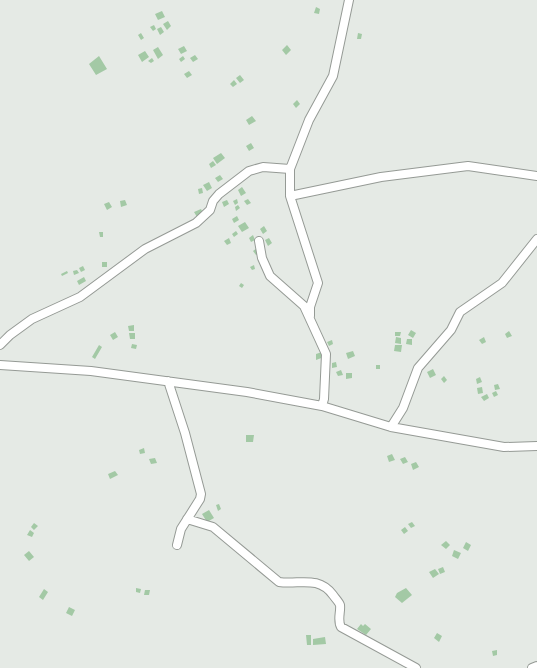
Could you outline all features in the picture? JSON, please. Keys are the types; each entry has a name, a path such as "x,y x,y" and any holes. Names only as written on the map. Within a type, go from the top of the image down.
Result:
{"street":[{"path":"345,31 349,0"},
{"path":"310,316 310,306 318,284 290,196 290,169 309,120 333,76 349,0"},
{"path":"290,196 381,177 468,166 537,176"},
{"path":"0,345 32,318 80,297 144,249 196,223 210,210 213,201 219,194 249,171 263,167 290,169"},
{"path":"391,427 403,408 418,368 451,330 460,312 502,283 537,238"},
{"path":"259,241 262,258 270,276 294,295 304,306 310,316 326,354 324,398 322,406"},
{"path":"0,365 91,371 247,392 322,406 391,427 504,447 537,446"},
{"path":"168,381 185,433 201,494 200,499 181,529 177,545"},
{"path":"187,519 213,527 279,582 311,582 325,586 339,604 339,624 341,627 416,668"},
{"path":"532,668 537,666"}],"building":[{"path":"316,7 320,9 319,14 314,13"},
{"path":"162,11 165,17 158,20 155,14"},
{"path":"168,21 171,26 167,30 163,24"},
{"path":"154,25 156,29 153,31 150,27"},
{"path":"161,27 164,32 160,35 157,29"},
{"path":"141,33 144,38 141,40 138,35"},
{"path":"358,33 362,34 361,39 357,39"},
{"path":"287,45 291,50 286,55 282,50"},
{"path":"184,46 187,51 181,54 178,49"},
{"path":"158,47 163,55 158,59 153,50"},
{"path":"145,51 149,57 142,62 138,55"},
{"path":"195,55 198,59 193,62 190,58"},
{"path":"99,56 107,69 96,75 89,64"},
{"path":"183,56 185,59 181,62 179,59"},
{"path":"152,58 154,61 151,63 148,61"},
{"path":"189,71 192,75 187,78 184,74"},
{"path":"240,75 244,80 240,83 236,78"},
{"path":"234,80 237,84 233,87 230,84"},
{"path":"297,100 300,104 296,108 293,104"},
{"path":"252,116 256,121 249,125 246,120"},
{"path":"251,143 254,148 249,151 246,146"},
{"path":"221,153 225,158 217,164 213,158"},
{"path":"213,161 216,165 211,168 209,164"},
{"path":"220,175 223,179 218,182 215,178"},
{"path":"209,182 212,188 207,191 203,185"},
{"path":"242,187 246,193 241,196 238,190"},
{"path":"202,188 203,193 199,194 198,189"},
{"path":"237,199 238,203 235,205 233,201"},
{"path":"248,199 251,203 247,205 244,201"},
{"path":"125,200 127,205 121,207 120,201"},
{"path":"227,200 229,204 224,207 222,202"},
{"path":"109,202 112,207 107,210 104,204"},
{"path":"238,205 240,208 236,211 235,207"},
{"path":"201,209 203,213 197,217 194,212"},
{"path":"237,216 239,220 234,223 232,219"},
{"path":"245,222 249,228 242,232 238,226"},
{"path":"264,226 267,231 263,234 260,229"},
{"path":"236,231 238,234 234,237 232,234"},
{"path":"99,232 103,232 103,237 100,237"},
{"path":"253,235 255,240 251,242 249,238"},
{"path":"229,238 231,243 227,245 224,241"},
{"path":"269,238 272,243 268,246 265,240"},
{"path":"257,248 260,253 256,255 253,251"},
{"path":"102,262 107,262 107,267 102,267"},
{"path":"254,265 255,269 252,270 250,267"},
{"path":"83,266 85,270 81,272 79,268"},
{"path":"77,270 79,273 74,275 73,271"},
{"path":"67,271 68,273 62,276 61,274"},
{"path":"84,277 86,281 79,285 77,281"},
{"path":"241,283 244,285 242,288 239,286"},
{"path":"134,325 134,331 129,331 128,326"},
{"path":"411,330 416,333 413,338 408,335"},
{"path":"509,331 512,336 507,338 505,334"},
{"path":"115,332 118,337 113,340 110,335"},
{"path":"395,332 401,332 400,336 395,336"},
{"path":"129,333 135,333 135,339 130,339"},
{"path":"396,337 401,338 401,344 395,343"},
{"path":"484,337 486,342 482,344 479,340"},
{"path":"407,339 412,339 412,345 406,344"},
{"path":"332,340 333,344 329,346 327,342"},
{"path":"132,344 137,345 136,349 131,348"},
{"path":"99,345 102,347 95,359 92,357"},
{"path":"395,345 402,345 401,352 394,351"},
{"path":"353,351 355,356 348,359 346,353"},
{"path":"322,352 324,357 316,360 316,354"},
{"path":"336,362 337,367 332,368 332,363"},
{"path":"376,365 380,365 380,369 376,369"},
{"path":"433,369 436,375 430,378 427,372"},
{"path":"341,370 343,375 338,376 336,372"},
{"path":"346,373 352,373 352,378 346,379"},
{"path":"444,376 447,380 444,383 441,379"},
{"path":"480,377 482,382 477,384 476,379"},
{"path":"498,384 500,389 495,390 494,385"},
{"path":"482,387 483,393 478,394 477,388"},
{"path":"496,391 498,395 494,397 492,393"},
{"path":"487,394 489,398 484,401 481,397"},
{"path":"246,435 254,435 253,442 246,442"},
{"path":"144,448 145,453 140,454 139,450"},
{"path":"392,454 395,460 389,462 387,456"},
{"path":"405,457 408,462 403,464 400,459"},
{"path":"155,458 157,463 151,464 149,459"},
{"path":"416,462 419,467 413,470 411,464"},
{"path":"115,471 118,475 110,479 108,474"},
{"path":"219,504 221,509 218,511 216,505"},
{"path":"209,510 214,518 207,522 202,514"},
{"path":"412,522 415,526 411,528 408,524"},
{"path":"34,523 38,526 34,530 31,527"},
{"path":"405,527 408,531 404,534 401,530"},
{"path":"30,530 34,533 32,537 27,535"},
{"path":"446,541 450,545 446,549 441,545"},
{"path":"466,542 471,545 468,551 463,548"},
{"path":"454,550 461,553 458,559 452,556"},
{"path":"29,551 34,557 29,561 24,555"},
{"path":"443,567 445,572 440,574 438,569"},
{"path":"435,569 439,574 433,578 429,572"},
{"path":"136,588 141,589 140,593 136,592"},
{"path":"406,588 412,595 402,603 395,597 397,593"},
{"path":"44,589 48,592 43,600 39,597"},
{"path":"145,590 150,590 149,595 144,595"},
{"path":"69,607 75,610 72,616 66,613"},
{"path":"361,624 363,626 365,624 371,629 366,635 357,629"},
{"path":"437,633 442,636 439,642 434,638"},
{"path":"306,635 311,635 311,645 307,645"},
{"path":"325,637 326,644 313,645 313,639"},
{"path":"497,650 497,655 493,656 492,651"}]}
